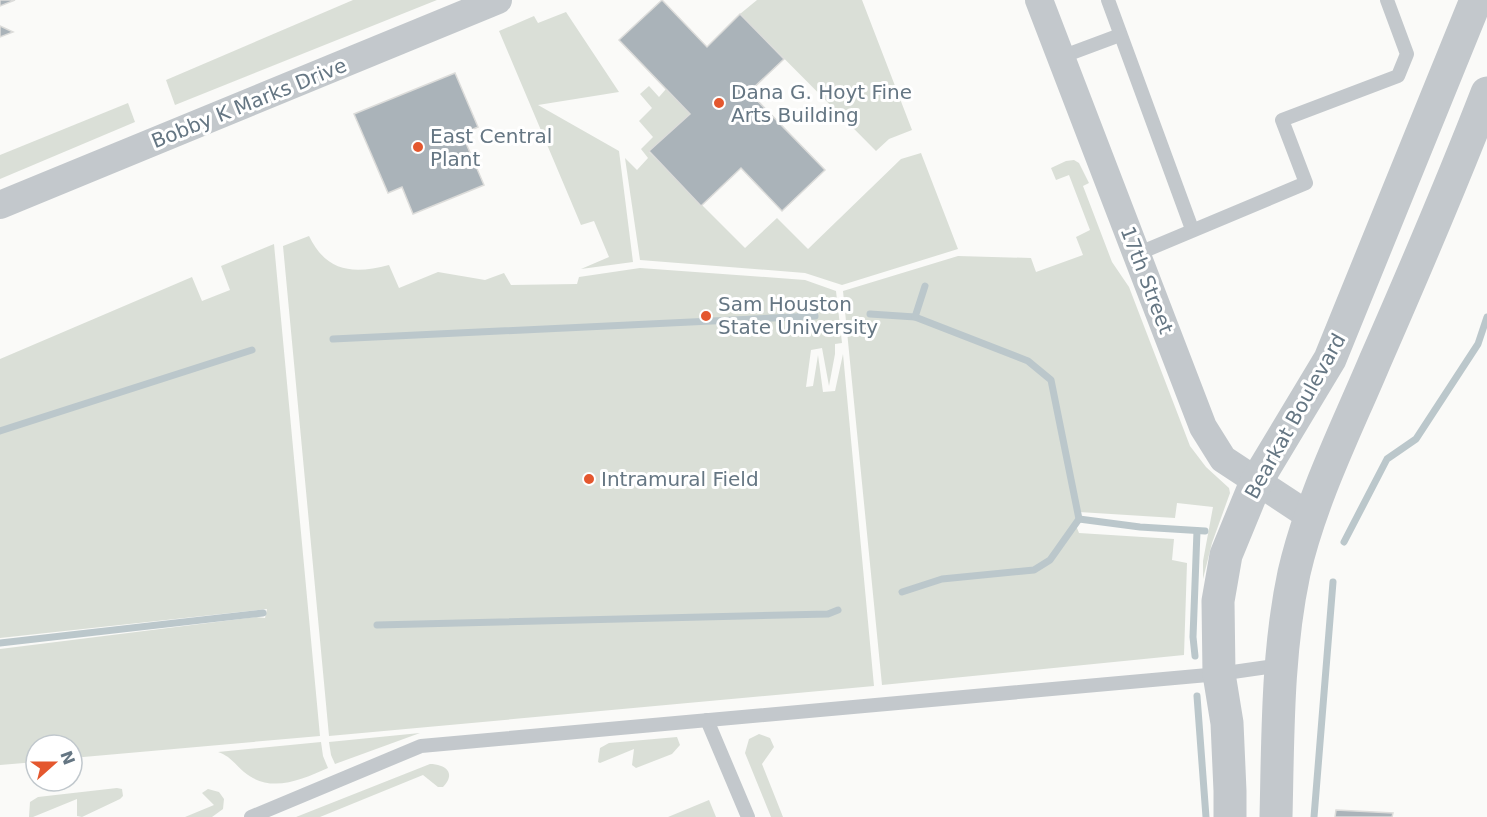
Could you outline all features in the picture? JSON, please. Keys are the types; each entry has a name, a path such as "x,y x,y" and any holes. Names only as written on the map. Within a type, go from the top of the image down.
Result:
{"street":[{"name":"Bobby K Marks Drive","path":"0,205 498,0"},
{"name":"17th Street","path":"1039,0 1203,427 1223,459 1311,517"},
{"name":"Bearkat Boulevard","path":"1230,817 1227,723 1218,674 1218,601 1226,555 1256,482 1330,359 1476,0"},
{"path":"1276,817 1285,630 1295,572 1311,517 1339,444 1440,213 1487,93"}],"lane":[{"path":"1108,0 1192,229"},
{"path":"1137,254 1306,183 1282,120 1398,76 1407,54 1387,0"},
{"path":"1061,57 1120,35"},
{"path":"251,817 421,746 1218,674 1282,665"},
{"path":"707,720 748,817"}],"shaded area":[{"path":"353,0 437,0 175,105 166,80"},
{"path":"757,0 862,0 912,130 889,139 876,151 740,14"},
{"path":"566,12 619,92 538,105 619,151 633,262 581,269 609,257 594,221 581,225 499,31 534,16 538,23"},
{"path":"649,86 659,97 666,89 690,114 649,152 745,248 777,218 808,249 901,159 921,153 958,249 842,285 805,273 640,260 625,158 637,170 648,158 641,149 653,137 639,121 652,108 640,94"},
{"path":"128,103 135,122 0,179 0,155"},
{"path":"1074,160 1079,163 1089,183 1083,186 1112,262 1129,287 1190,446 1206,467 1229,488 1230,493 1212,543 1203,579 1203,561 1213,507 1177,503 1175,518 1079,512 1075,523 1079,533 1174,539 1172,560 1187,563 1184,655 882,685 843,291 958,256 1031,258 1036,272 1083,255 1076,237 1090,230 1069,175 1056,180 1051,168"},
{"path":"309,236 324,257 343,268 353,270 389,265 399,288 438,272 485,280 504,273 511,285 577,284 579,277 640,268 805,280 836,291 842,343 835,344 829,386 822,348 811,350 806,387 813,386 818,355 823,392 835,391 843,354 874,686 329,736 283,246"},
{"path":"274,244 320,736 84,757 84,733 24,733 24,763 0,765 0,649 256,617 265,618 267,609 0,638 0,359 192,277 202,301 230,290 221,266"},
{"path":"420,733 335,764 331,755 329,742"},
{"path":"759,734 770,738 774,747 762,764 783,817 771,817 745,753 749,739"},
{"path":"677,737 680,745 672,754 636,768 632,765 634,749 598,762 600,748 609,743"},
{"path":"321,742 328,768 286,783 275,784 254,779 229,758 218,752"},
{"path":"430,764 447,770 449,778 443,787 438,787 423,775 320,817 296,817"},
{"path":"117,788 122,789 123,796 82,817 77,816 77,799 29,817 30,802 38,797"},
{"path":"208,789 219,792 224,799 223,809 212,817 185,817 214,805 202,793"},
{"path":"709,800 716,817 668,817"}],"building":[{"path":"0,0 15,0 0,6"},
{"name":"Dana G. Hoyt Fine Arts Building","path":"662,0 707,47 740,14 784,59 749,92 825,170 782,211 741,168 701,206 649,151 690,114 619,40"},
{"path":"0,26 13,32 0,37"},
{"name":"East Central Plant","path":"455,73 478,127 462,134 484,185 413,214 402,187 388,193 354,114"},
{"path":"1336,810 1393,813 1392,817 1335,817"}],"waterway":[{"path":"915,317 925,286"},
{"path":"870,314 915,317 1028,361 1051,380 1079,519 1050,560 1034,570 942,579 902,592"},
{"path":"333,339 815,316"},
{"path":"1344,542 1387,459 1416,439 1478,344 1487,317"},
{"path":"0,431 252,350"},
{"path":"1079,519 1140,527 1205,531"},
{"path":"1195,656 1193,637 1197,531"},
{"path":"1314,817 1333,582"},
{"path":"377,625 828,614 838,610"},
{"path":"0,643 263,613"},
{"path":"1197,696 1206,817"}],"place":[{"name":"Dana G. Hoyt Fine Arts Building","path":"719,103"},
{"name":"East Central Plant","path":"418,147"},
{"name":"Sam Houston State University","path":"706,316"},
{"name":"Intramural Field","path":"589,479"}]}
